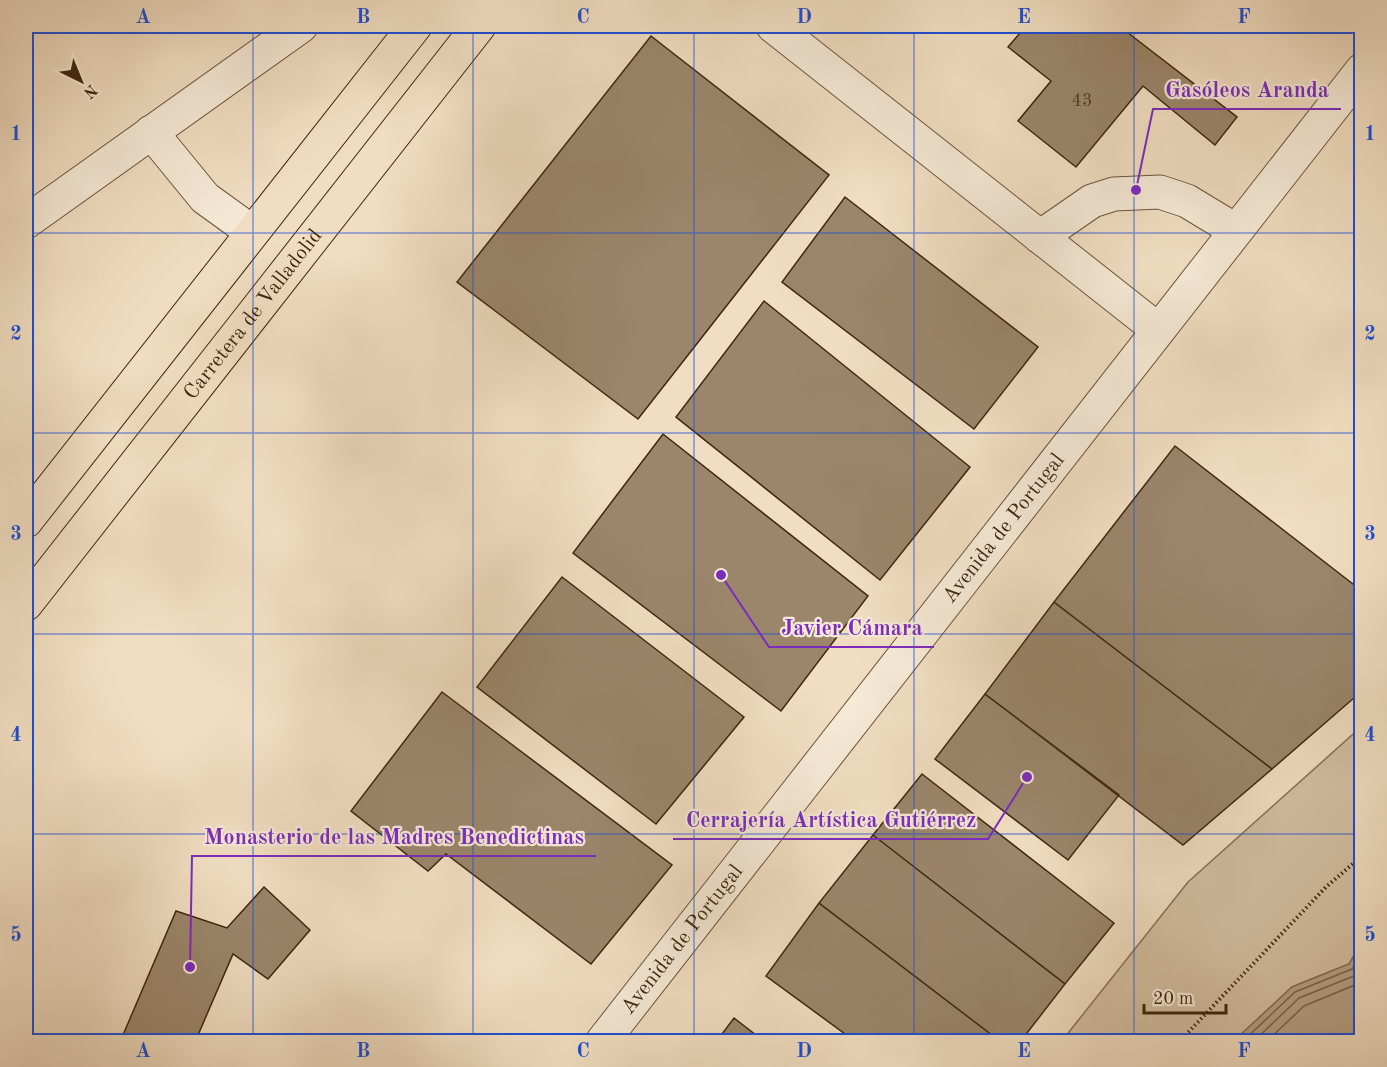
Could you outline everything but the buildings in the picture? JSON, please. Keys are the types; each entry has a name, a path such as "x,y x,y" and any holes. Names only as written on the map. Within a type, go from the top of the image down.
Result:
{"highway":[{"path":"26,521 415,26"},
{"name":"Carretera de Valladolid","path":"26,604 479,26"}],"street":[{"path":"26,222 301,26"},
{"path":"773,26 1157,330"},
{"name":"Avenida de Portugal","path":"602,1041 1362,70"},
{"path":"151,132 205,198 252,232"},
{"path":"1040,237 1092,201 1114,194 1148,192 1160,192 1187,201 1235,230"}],"path":[{"path":"1179,1041 1326,887 1362,856"}],"shaded area":[{"path":"1361,727 1361,943 1349,964 1292,987 1236,1041 1061,1042 1188,882"}],"water":[{"path":"1361,944 1361,1041 1236,1041 1292,987 1349,964"}],"place":[{"name":"Gasóleos Aranda","path":"1136,190"},
{"name":"Javier Cámara","path":"721,575"},
{"name":"Cerrajería Artística Gutiérrez","path":"1027,777"},
{"name":"Monasterio de las Madres Benedictinas","path":"190,967"}]}
